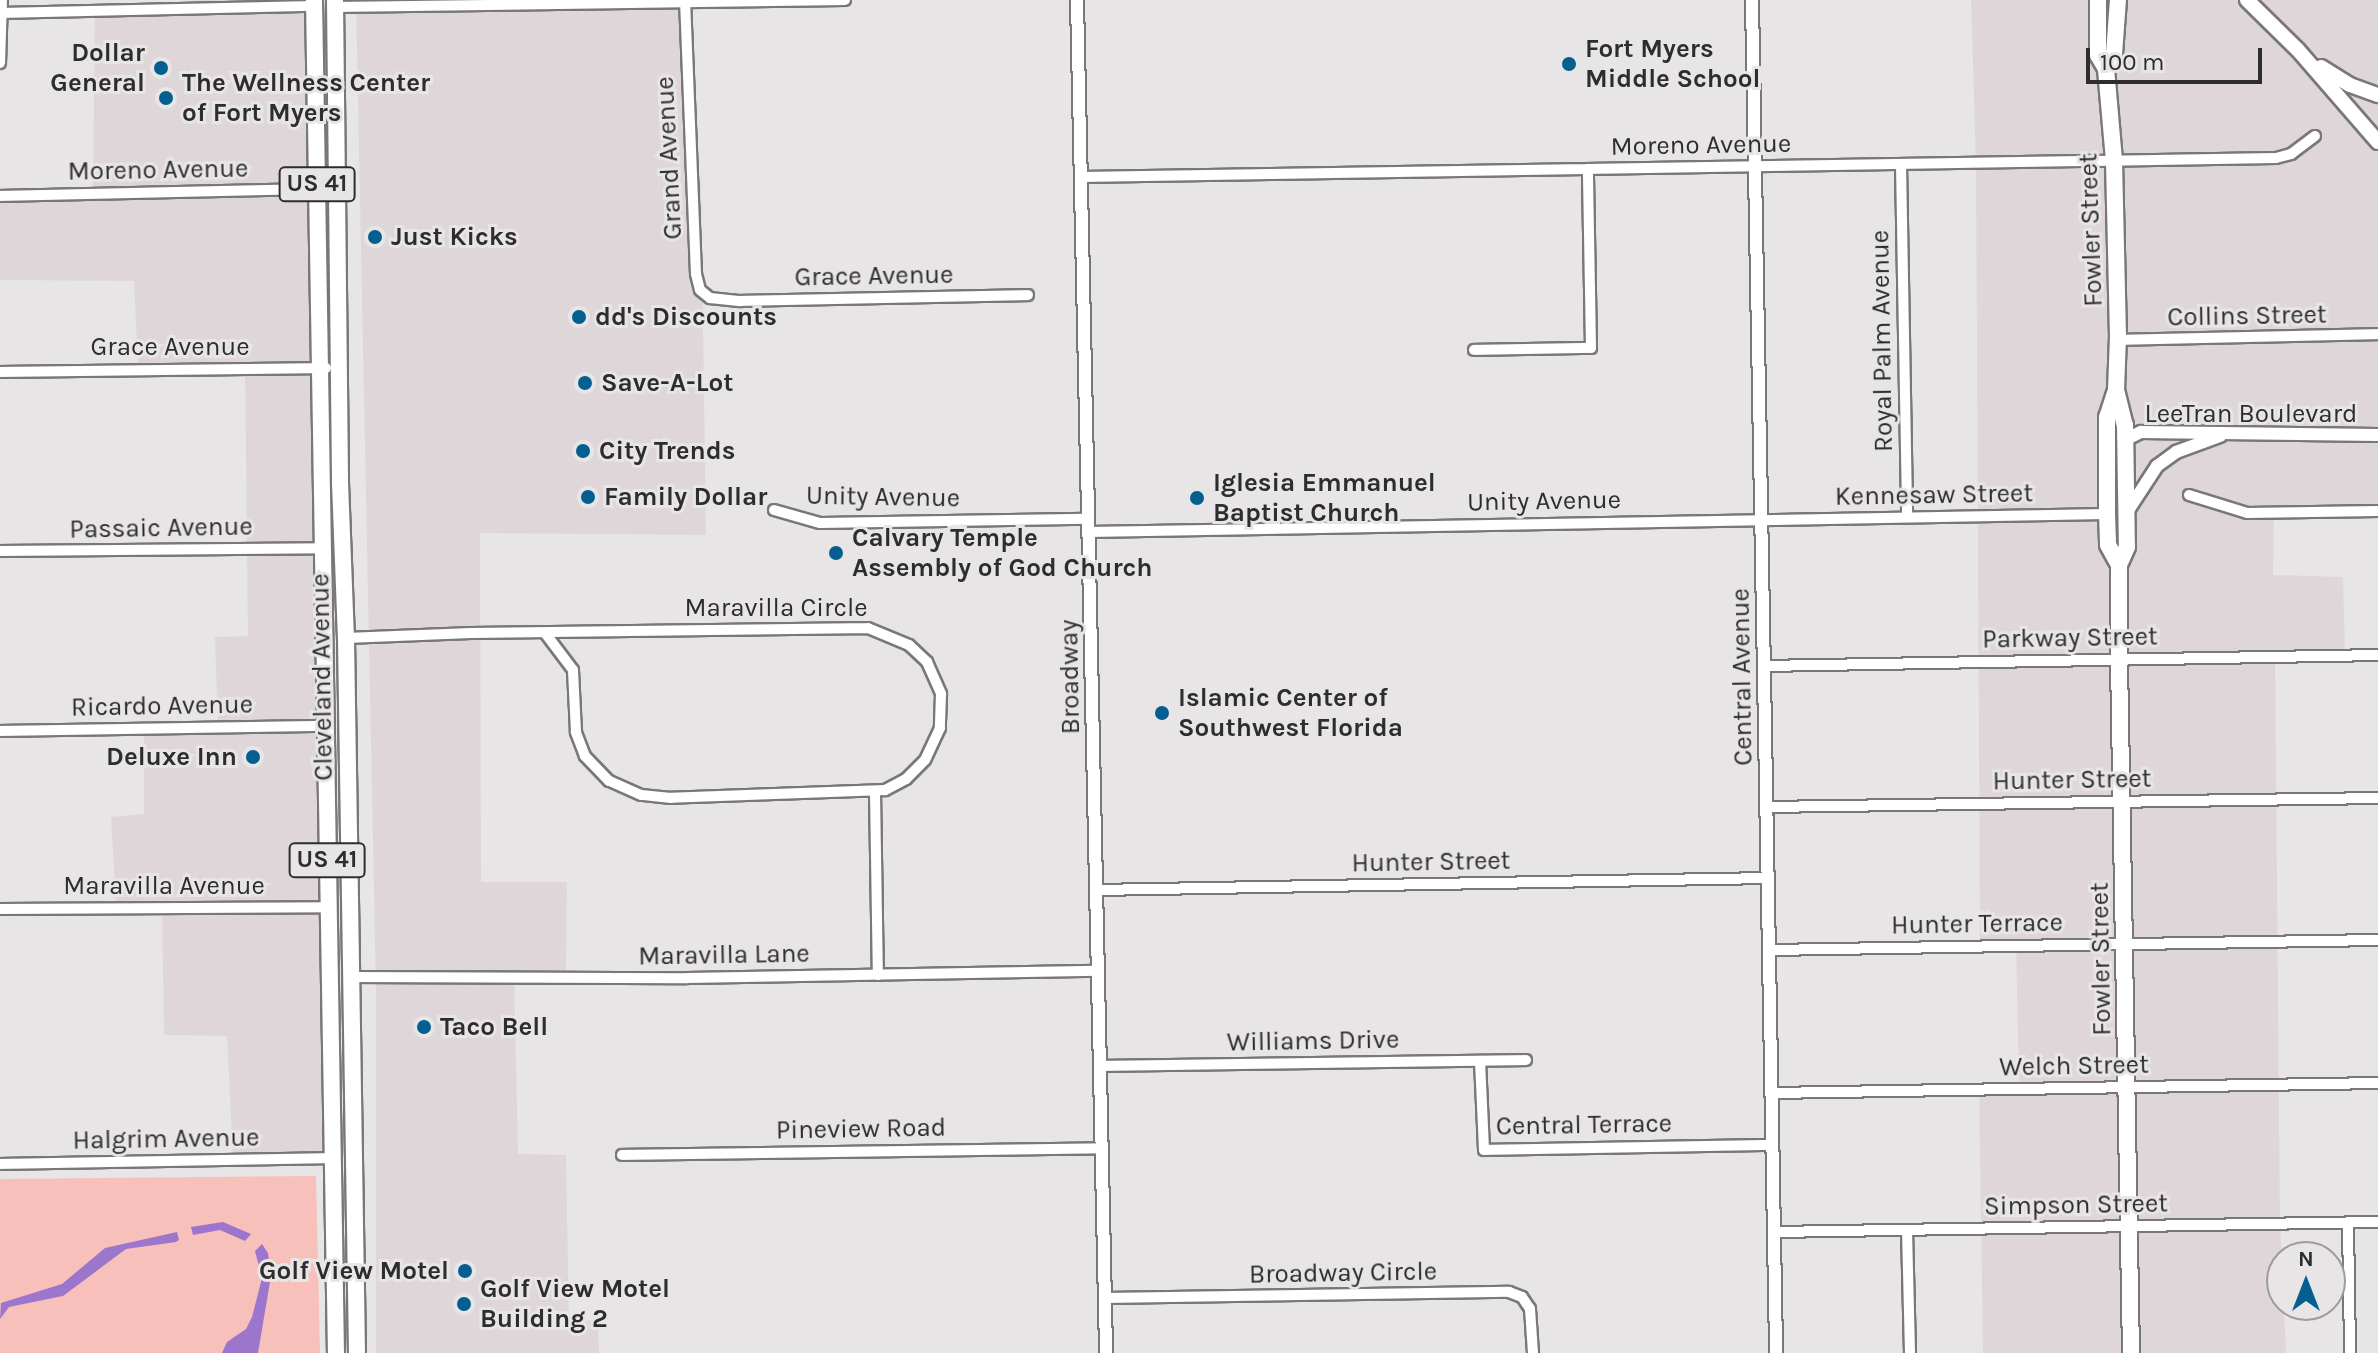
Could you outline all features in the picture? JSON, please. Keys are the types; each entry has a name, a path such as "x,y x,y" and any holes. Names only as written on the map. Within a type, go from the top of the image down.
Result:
{"main road":[{"name":"Fowler Street","path":"2098,0 2098,55 2110,61"},
{"path":"2108,0 2110,61"},
{"name":"Fowler Street","path":"2118,0 2110,61 2118,340 2116,390 2107,417 2107,514 2108,545 2119,565"},
{"path":"2247,0 2298,50 2378,142"},
{"name":"Cleveland Avenue","path":"334,2 357,1353"},
{"path":"314,3 326,24 336,55"},
{"name":"Cleveland Avenue","path":"314,3 336,1353"},
{"path":"2298,50 2342,81 2378,95"},
{"name":"Fowler Street","path":"2116,390 2125,415 2127,547 2119,565 2119,660 2131,1353"},
{"path":"2107,447 2125,440"},
{"path":"329,927 351,977"},
{"path":"332,1158 348,1184 354,1209"}],"street":[{"path":"0,63 2,0"},
{"path":"334,2 845,0"},
{"name":"Broadway","path":"1077,0 1106,1353"},
{"name":"Central Avenue","path":"1752,0 1776,1353"},
{"name":"Grand Avenue","path":"685,1 696,274 700,290 710,298 721,299"},
{"path":"1,13 314,3"},
{"name":"Moreno Avenue","path":"1081,177 2276,158 2291,154 2315,136"},
{"name":"Royal Palm Avenue","path":"1901,164 1907,517"},
{"path":"1474,350 1591,348 1588,169"},
{"name":"Moreno Avenue","path":"0,196 317,189"},
{"name":"Grace Avenue","path":"721,299 1028,295"},
{"name":"Collins Street","path":"2118,340 2378,334"},
{"name":"Grace Avenue","path":"0,372 340,368"},
{"name":"LeeTran Boulevard","path":"2125,440 2141,432 2378,435"},
{"path":"2125,516 2157,466 2176,452 2235,432"},
{"path":"2189,495 2247,513 2378,511"},
{"name":"Unity Avenue","path":"774,510 820,523 1088,525 1761,519"},
{"name":"Kennesaw Street","path":"1761,519 2107,514"},
{"name":"Passaic Avenue","path":"0,551 322,548"},
{"name":"Maravilla Circle","path":"346,638 545,633 855,626 895,637 919,653 934,676 942,701 940,728 932,751 917,769 896,785 875,792 671,798 629,792 600,774 585,756 576,732 573,670 545,633"},
{"name":"Parkway Street","path":"1763,666 2378,655"},
{"name":"Ricardo Avenue","path":"0,731 325,726"},
{"path":"875,792 878,975"},
{"name":"Hunter Street","path":"1766,807 2378,798"},
{"name":"Hunter Street","path":"1096,890 1767,878"},
{"name":"Maravilla Avenue","path":"0,909 328,907"},
{"name":"Hunter Terrace","path":"1769,950 2378,940"},
{"name":"Maravilla Lane","path":"351,977 1098,971"},
{"name":"Williams Drive","path":"1101,1066 1526,1060"},
{"name":"Central Terrace","path":"1480,1061 1484,1150 1773,1145"},
{"name":"Welch Street","path":"1771,1093 2378,1083"},
{"name":"Pineview Road","path":"622,1155 1101,1148"},
{"name":"Halgrim Avenue","path":"0,1164 332,1158"},
{"name":"Simpson Street","path":"1774,1232 2378,1222"},
{"path":"2348,1223 2350,1353"},
{"path":"1907,1230 1910,1353"},
{"name":"Broadway Circle","path":"1105,1298 1509,1292 1522,1297 1530,1309 1533,1353"}],"shaded area":[{"path":"203,0 308,0 325,1157 233,1159 227,1036 164,1035 162,906 116,905 111,817 144,814 144,735 218,730 215,637 248,636 245,365 138,365 134,281 0,280 0,189 93,187 95,7"},
{"path":"356,0 686,0 691,180 701,180 706,535 480,533 481,882 567,882 566,971 514,973 518,1154 566,1155 569,1322 598,1320 599,1353 376,1353 376,992"},
{"path":"1971,0 2091,0 2092,61 2100,73 2107,161 2112,340 2102,545 2113,574 2125,1353 1983,1353 1979,1086 2019,1085 2016,943 1980,943 1976,164"},
{"path":"2124,0 2238,0 2350,117 2378,153 2378,513 2274,513 2273,575 2343,577 2345,654 2275,655 2281,1241 2266,1241 2266,1321 2285,1321 2286,1353 2137,1353 2125,660 2126,578 2133,546 2131,412 2123,385 2114,72 2122,44"},
{"path":"2256,0 2378,0 2378,88 2338,71 2302,45"},
{"path":"2341,88 2378,102 2378,132 2359,107"},
{"path":"316,1176 320,1353 0,1353 0,1179"},
{"path":"223,1222 251,1234 245,1241 220,1230 193,1235 191,1227"},
{"path":"177,1232 179,1240 176,1242 126,1249 63,1296 9,1307 0,1319 1,1303 62,1284 105,1248"},
{"path":"262,1244 268,1253 271,1276 258,1353 222,1353 227,1342 246,1329 252,1317 262,1278 255,1251"}],"place":[{"name":"Fort Myers Middle School","path":"1569,64"},
{"name":"Dollar General","path":"161,68"},
{"name":"The Wellness Center of Fort Myers","path":"166,98"},
{"name":"Just Kicks","path":"375,237"},
{"name":"dd's Discounts","path":"579,317"},
{"name":"Save-A-Lot","path":"585,383"},
{"name":"City Trends","path":"583,451"},
{"name":"Family Dollar","path":"588,497"},
{"name":"Iglesia Emmanuel Baptist Church","path":"1197,498"},
{"name":"Calvary Temple Assembly of God Church","path":"836,553"},
{"name":"Islamic Center of Southwest Florida","path":"1162,713"},
{"name":"Deluxe Inn","path":"253,757"},
{"name":"Taco Bell","path":"424,1027"},
{"name":"Golf View Motel","path":"465,1271"},
{"name":"Golf View Motel Building 2","path":"464,1304"}]}
